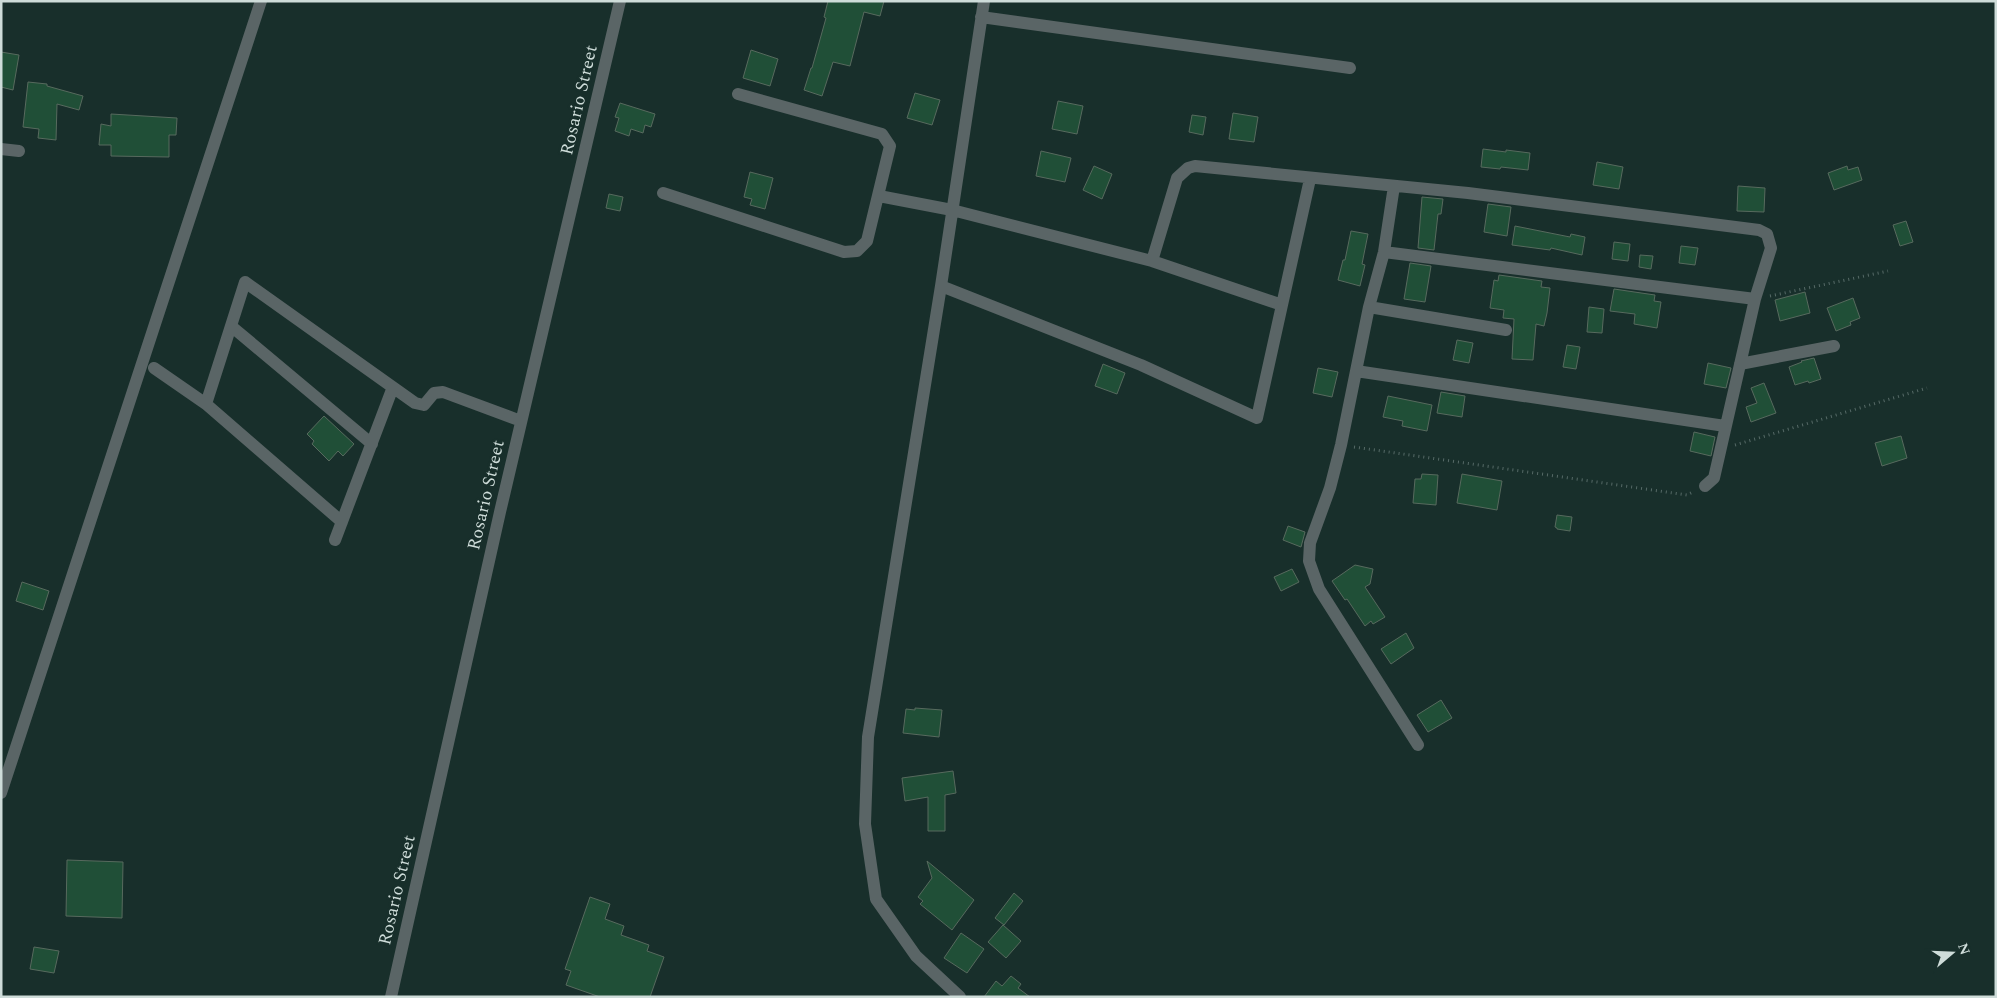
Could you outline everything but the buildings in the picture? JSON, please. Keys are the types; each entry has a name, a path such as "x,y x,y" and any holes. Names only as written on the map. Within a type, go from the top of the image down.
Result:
{"street":[{"path":"1,793 261,1"},
{"name":"Rosario Street","path":"391,997 521,421 620,1"},
{"path":"960,997 916,956 876,899 865,824 868,737 941,286 984,1"},
{"path":"981,17 1350,68"},
{"path":"663,193 844,252 857,251 868,241 890,146 882,134 738,94"},
{"path":"1,149 19,151"},
{"path":"1152,261 1177,178 1188,168 1195,166 1310,179 1468,193 1758,230 1767,234 1771,248 1755,299 1714,478 1705,486"},
{"path":"941,286 1140,365 1257,418 1310,179"},
{"path":"1394,186 1384,252 1369,308 1341,445 1330,488 1310,543 1309,561 1319,589 1418,745"},
{"path":"878,196 952,210 1152,261 1282,305"},
{"path":"1384,252 1755,299"},
{"path":"206,404 245,282 415,403 424,405 434,393 443,392 521,421"},
{"path":"1369,308 1506,330"},
{"path":"231,326 372,444"},
{"path":"1740,364 1834,346"},
{"path":"154,368 206,404 342,522"},
{"path":"1356,370 1725,426"},
{"path":"335,540 393,387"}],"path":[{"path":"1755,299 1888,271"},
{"path":"1720,449 1927,388"},
{"path":"1341,445 1688,495 1705,486"}]}
